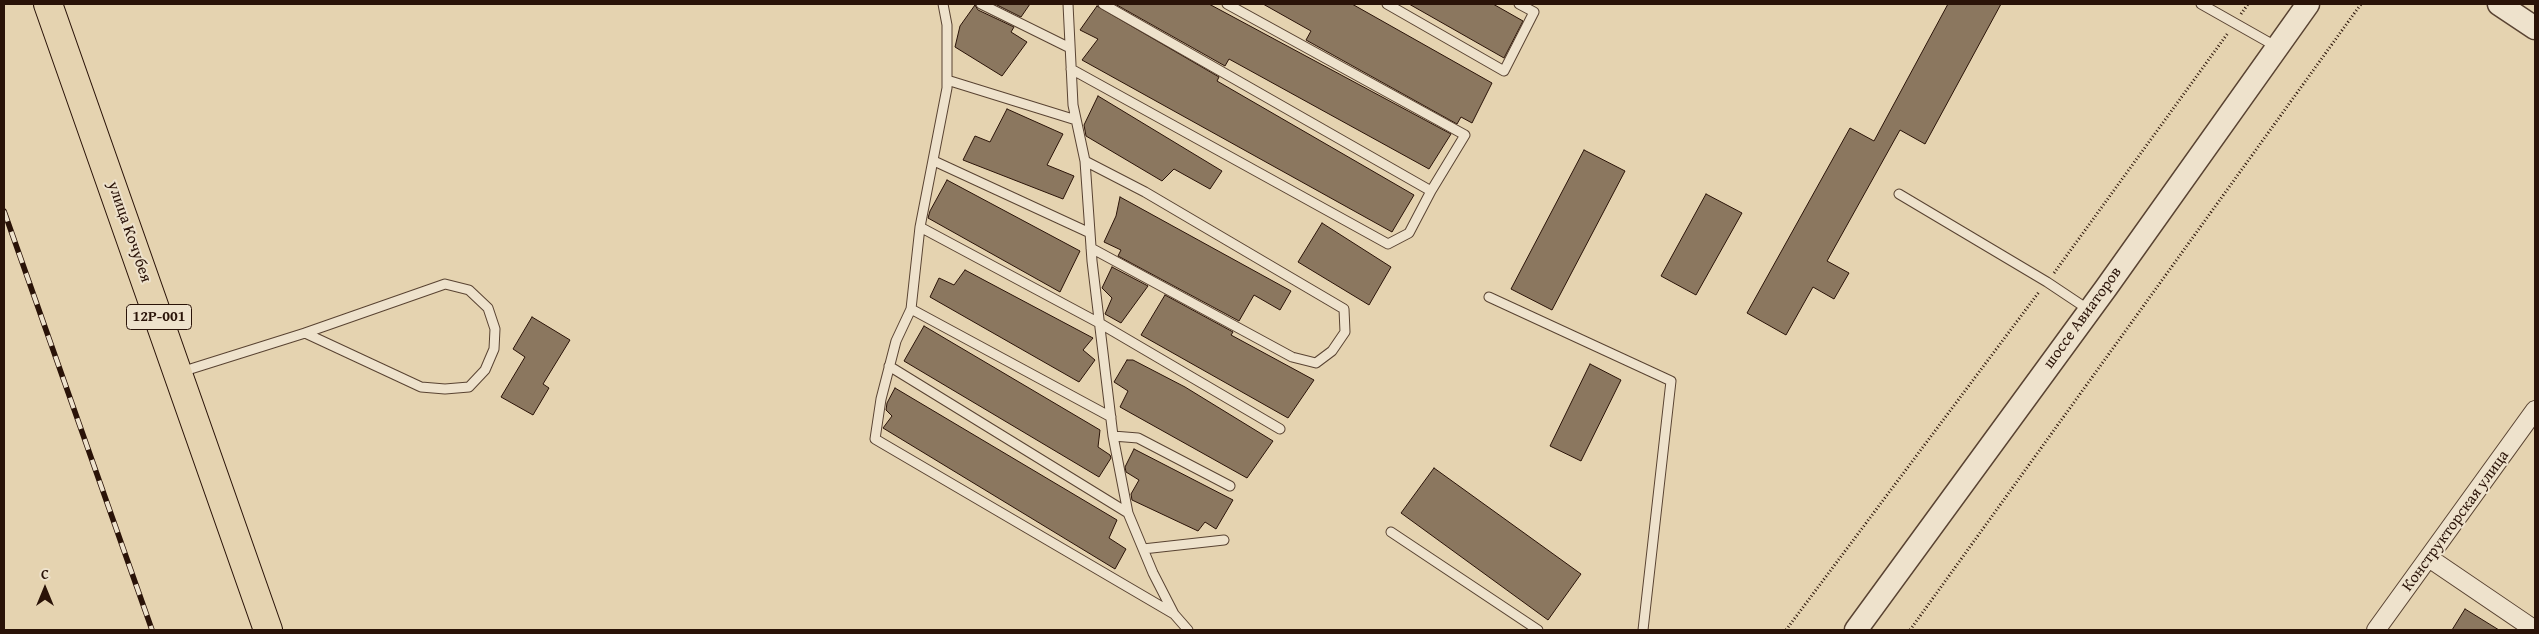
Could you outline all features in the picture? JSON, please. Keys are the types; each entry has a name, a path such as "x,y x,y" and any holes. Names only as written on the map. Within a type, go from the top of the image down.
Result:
{"main road":[{"name":"улица Кочубея","path":"48,4 268,630"}],"street":[{"name":"шоссе Авиаторов","path":"1856,630 2089,310 2308,4"},
{"path":"2500,4 2535,28"},
{"name":"Конструкторская улица","path":"2376,630 2535,410"},
{"path":"2429,558 2535,630"}],"lane":[{"path":"943,4 946,25 946,80 934,161 920,227 912,309 896,341 881,399 875,439 1174,614"},
{"path":"981,4 1070,48"},
{"path":"1068,4 1076,120 1085,161 1091,248 1113,436 1128,513 1153,573 1174,614 1188,630"},
{"path":"1103,4 1431,191"},
{"path":"1071,68 1388,244 1410,233 1431,191 1465,135 1227,4"},
{"path":"1387,4 1504,71 1534,12 1519,4"},
{"path":"2201,4 2277,46"},
{"path":"946,80 1076,120"},
{"path":"934,161 1090,233"},
{"path":"1085,161 1145,192 1344,309 1345,332 1332,351 1316,363 1292,357 1091,248"},
{"path":"1899,194 2047,282 2089,310"},
{"path":"920,227 1101,324 1280,429"},
{"path":"178,373 306,332 445,284 469,290 488,308 495,329 494,349 485,370 469,386 445,389 421,386 306,332"},
{"path":"1489,297 1671,382 1643,630"},
{"path":"912,309 1111,417"},
{"path":"889,366 1128,513"},
{"path":"1113,436 1138,438 1230,486"},
{"path":"1391,532 1538,630"},
{"path":"1143,549 1224,540"}],"path":[{"path":"1786,630 2047,282 2248,4"},
{"path":"1910,630 2361,4"}],"building":[{"path":"995,4 1030,4 1021,17"},
{"path":"1115,4 1209,4 1451,134 1429,169 1229,59 1225,66"},
{"path":"1263,4 1352,4 1492,83 1472,123 1461,117 1457,124 1306,40 1311,31"},
{"path":"1409,4 1493,4 1523,21 1504,58"},
{"path":"1948,4 2001,4 1925,144 1900,130 1827,261 1849,273 1834,299 1813,287 1786,335 1747,313 1850,128 1874,141"},
{"path":"975,5 978,10 1014,27 1011,32 1027,42 1002,76 955,47 960,26"},
{"path":"1097,6 1219,77 1217,81 1414,195 1392,232 1082,60 1098,39 1080,30"},
{"path":"1098,96 1222,171 1210,189 1174,169 1162,181 1086,136 1084,125"},
{"path":"1007,109 1063,134 1047,165 1074,176 1063,199 963,160 975,136 990,142"},
{"path":"1584,150 1625,171 1552,310 1511,289"},
{"path":"947,180 1080,251 1060,292 928,218"},
{"path":"1706,194 1742,213 1696,295 1661,276"},
{"path":"1120,197 1291,291 1280,310 1254,295 1239,321 1118,256 1121,250 1104,242 1116,216"},
{"path":"1322,223 1391,267 1369,305 1298,262"},
{"path":"1112,267 1148,286 1121,323 1105,314 1112,298 1102,288"},
{"path":"965,270 1093,338 1083,350 1095,360 1079,382 930,297 939,278 954,285"},
{"path":"1165,295 1233,332 1231,335 1314,380 1288,418 1141,335"},
{"path":"532,317 570,340 543,384 549,388 533,415 501,397 525,357 513,349"},
{"path":"924,326 1100,430 1098,447 1110,455 1111,458 1099,477 904,361"},
{"path":"1127,360 1133,360 1185,387 1273,441 1247,478 1120,407 1128,391 1114,382"},
{"path":"1590,364 1621,380 1581,461 1550,446"},
{"path":"895,388 1117,520 1109,538 1126,549 1115,569 883,428 892,416 886,410 887,403"},
{"path":"1134,449 1233,500 1216,529 1205,522 1198,531 1132,500 1131,494 1139,480 1126,472 1125,467"},
{"path":"1434,468 1581,574 1548,620 1401,513"},
{"path":"2465,609 2499,630 2452,630"}],"railway":[{"path":"4,211 152,630"}]}
